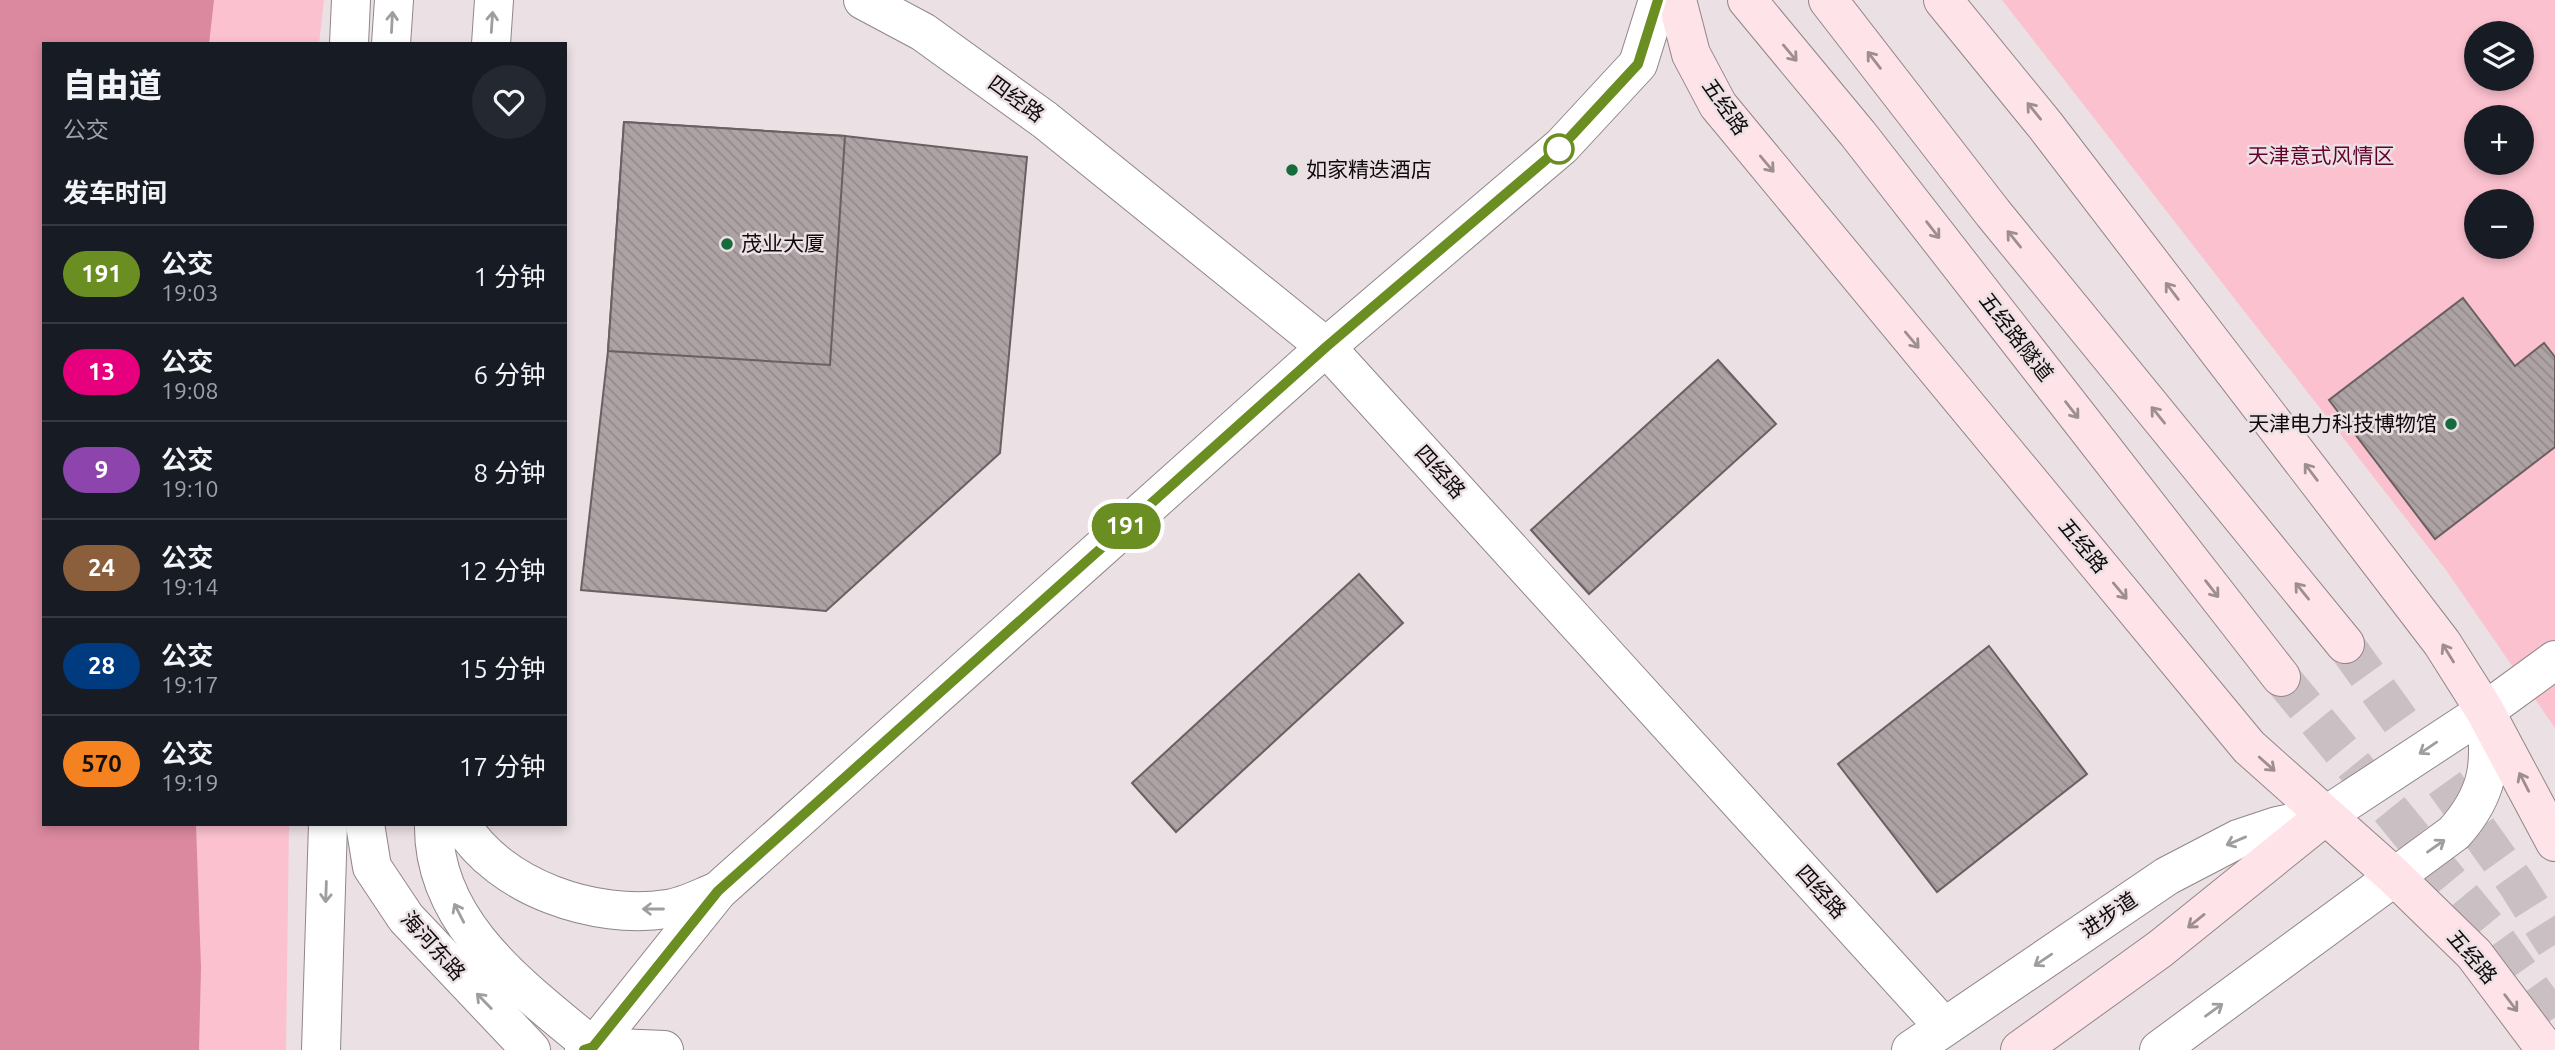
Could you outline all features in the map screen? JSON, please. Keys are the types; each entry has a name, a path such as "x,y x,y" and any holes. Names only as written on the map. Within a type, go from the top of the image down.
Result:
{"main road":[{"name":"五经路","path":"1677,0 1691,54 1718,105 2249,747 2394,876 2474,954 2546,1050"},
{"name":"五经路隧道","path":"1747,0 1858,134 2281,677"},
{"path":"1828,0 1993,213 2345,644"},
{"path":"1943,0 2045,125 2442,643 2484,711 2555,842"},
{"name":"进步道","path":"2020,1050 2161,949 2325,816"}],"street":[{"path":"349,42 351,0"},
{"path":"391,42 394,0"},
{"path":"491,42 494,0"},
{"name":"四经路","path":"863,0 923,32 1045,120 1326,347 1944,1027"},
{"path":"589,1049 718,891 1326,347 1562,146 1619,88 1638,64 1658,0"},
{"name":"进步道","path":"1911,1050 2167,876 2238,839 2277,826 2325,816 2484,711 2555,660"},
{"path":"2159,1050 2454,833 2475,806 2487,773 2491,750 2484,711"},
{"path":"321,1050 328,826"},
{"name":"海河东路","path":"365,826 372,867 405,918 531,1050"},
{"name":"海河东路","path":"434,826 433,848 460,917 503,971 589,1049"},
{"path":"462,826 471,840 507,870 557,899 615,909 668,909 718,891"},
{"path":"589,1049 664,1050"}],"green space":[{"path":"0,0 324,0 319,42 42,42 42,826 289,826 286,1050 0,1050"},
{"name":"天津意式风情区","path":"2002,0 2555,0 2555,728 2446,570"}],"shaded area":[{"path":"0,0 214,0 209,42 42,42 42,826 196,826 201,968 199,1050 0,1050"}],"building":[{"path":"624,122 845,136 1027,157 1000,453 826,611 581,590 608,351"},
{"name":"茂业大厦","path":"624,122 845,136 830,365 608,351"},
{"name":"天津电力科技博物馆","path":"2463,298 2515,366 2544,343 2555,357 2555,447 2435,539 2329,400"},
{"path":"1718,360 1776,424 1589,594 1531,530"},
{"path":"1359,574 1403,623 1176,832 1132,783"},
{"path":"1989,646 2087,774 1937,892 1838,764"}],"tunnel":[{"path":"2345,644 2516,883 2555,945"},
{"path":"2281,677 2490,931 2555,1022"}],"bus line":[{"name":"191","path":"584,1050 593,1047 718,891 1326,347 1562,146 1619,88 1638,64 1658,0"}],"place":[{"name":"如家精迭酒店","path":"1292,170"},
{"name":"茂业大厦","path":"727,244"},
{"name":"天津电力科技博物馆","path":"2451,424"}]}
